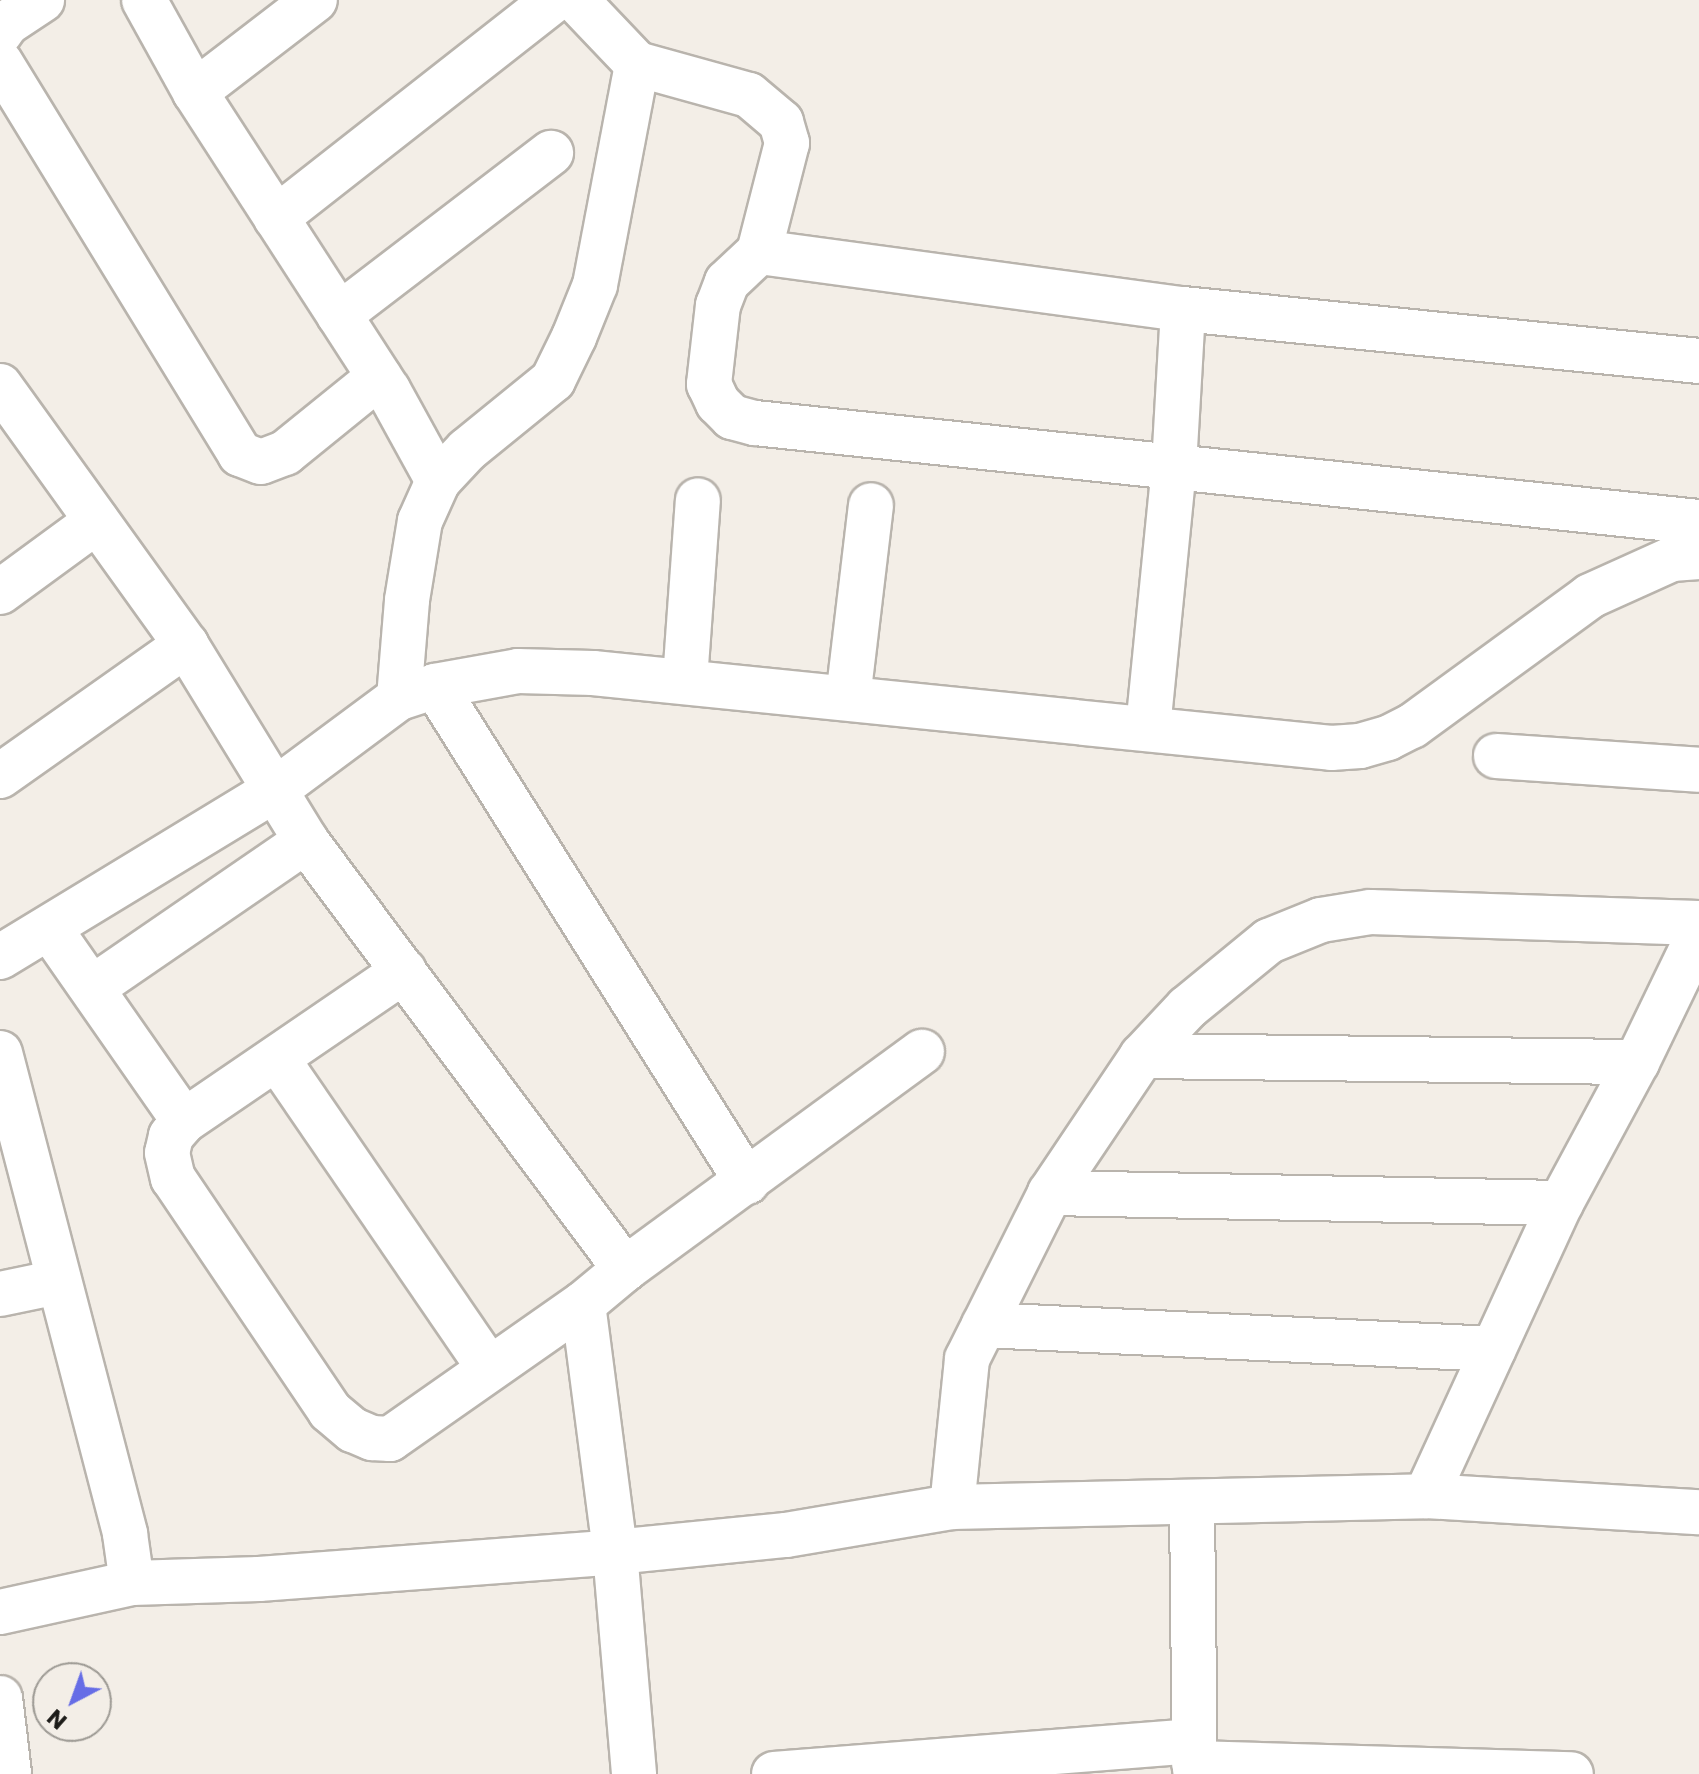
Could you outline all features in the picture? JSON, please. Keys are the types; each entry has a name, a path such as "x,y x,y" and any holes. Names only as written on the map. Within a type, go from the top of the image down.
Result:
{"street":[{"path":"0,33 7,23 42,0"},
{"path":"144,0 195,92 379,377 438,481"},
{"path":"195,92 315,0"},
{"path":"276,218 554,0"},
{"path":"576,0 637,64 749,95 781,122 787,143 759,252 727,282 718,305 709,384 718,403 732,417 755,423 1174,466 1698,542"},
{"path":"0,62 240,454 261,462 285,453 379,377"},
{"path":"637,64 595,285 574,337 553,380 467,450 438,481 420,521 407,600 417,692 747,1182"},
{"path":"339,315 551,153"},
{"path":"759,252 1183,309 1699,361"},
{"path":"1148,728 1174,466 1183,309"},
{"path":"0,386 186,645 306,841 625,1269"},
{"path":"685,680 698,500"},
{"path":"848,698 871,505"},
{"path":"0,592 97,521"},
{"path":"0,957 275,790 417,692 518,671 685,680 1331,748 1360,746 1388,738 1412,726 1590,596 1698,542"},
{"path":"0,776 186,645"},
{"path":"1496,756 1699,770"},
{"path":"92,988 306,841"},
{"path":"952,1507 957,1429 967,1359 1050,1193 1142,1056 1187,1008 1269,941 1321,920 1370,912 1699,923"},
{"path":"50,929 184,1121"},
{"path":"1426,1496 1561,1203 1637,1062 1699,934"},
{"path":"404,971 278,1060 184,1121 171,1136 167,1153 173,1178 330,1411 353,1430 372,1438 390,1439 583,1304 625,1269 922,1052"},
{"path":"0,1053 125,1534 132,1583"},
{"path":"1142,1056 1637,1062"},
{"path":"278,1060 489,1368"},
{"path":"1050,1193 1561,1203"},
{"path":"0,1294 58,1282"},
{"path":"583,1304 615,1552 634,1774"},
{"path":"984,1325 1493,1349"},
{"path":"0,1612 132,1583 259,1579 615,1552 786,1535 952,1507 1426,1496 1699,1512"},
{"path":"1192,1503 1194,1759"},
{"path":"0,1698 9,1774"},
{"path":"774,1774 1194,1759 1571,1774"}]}
